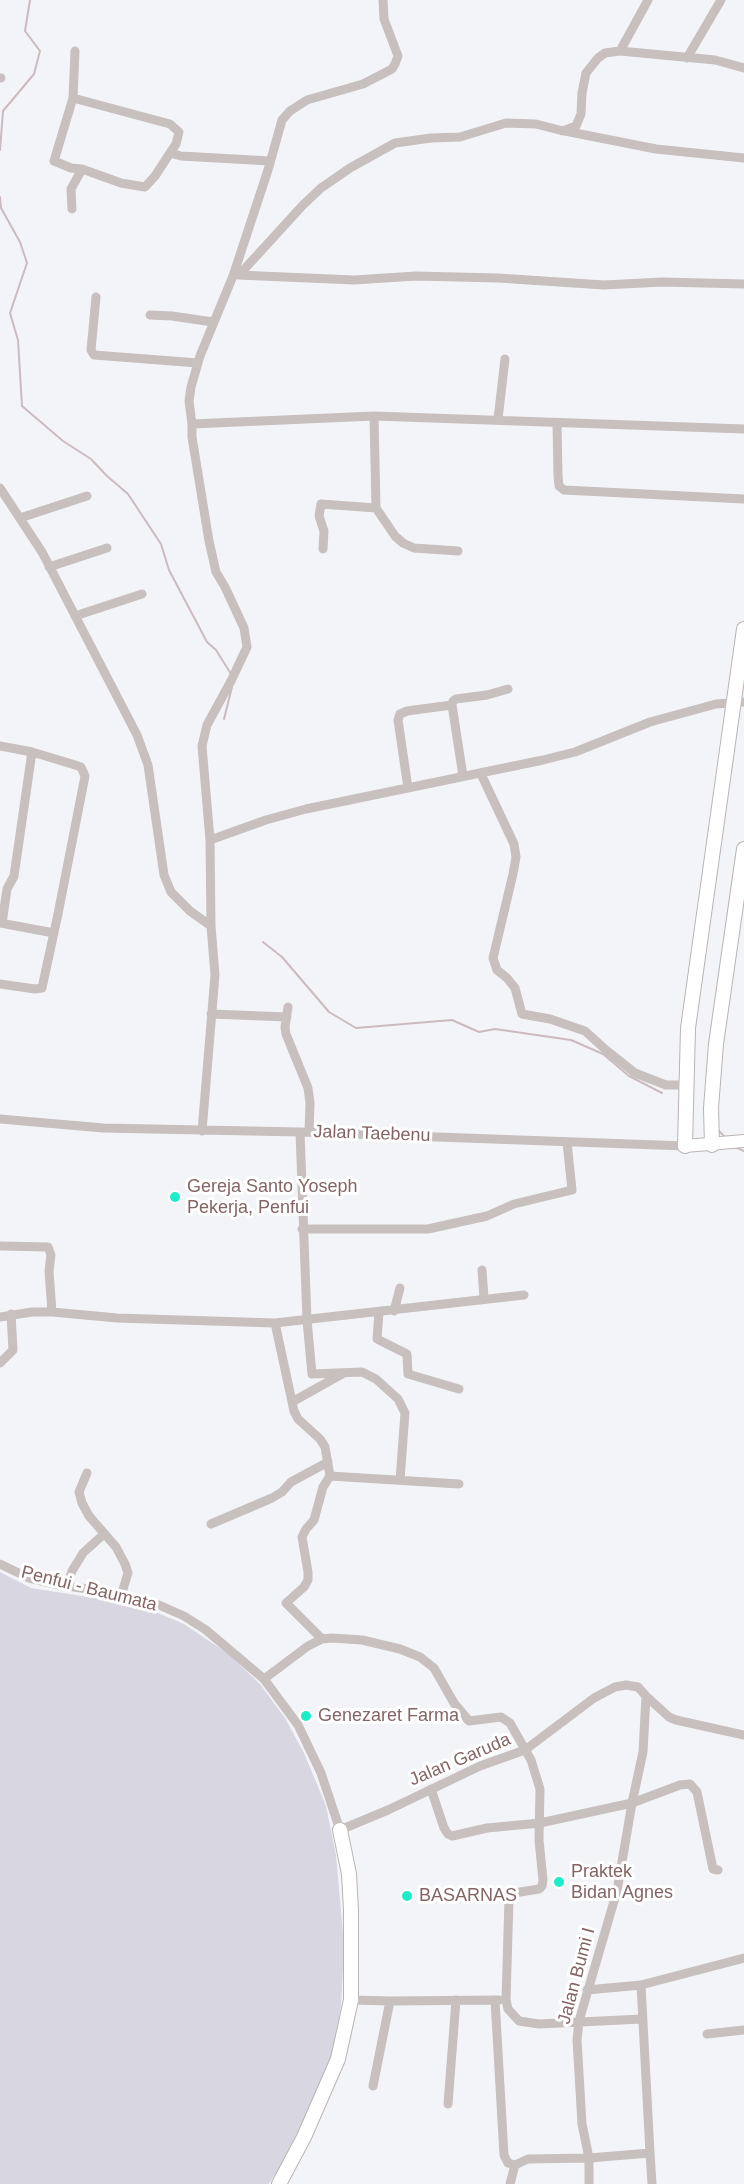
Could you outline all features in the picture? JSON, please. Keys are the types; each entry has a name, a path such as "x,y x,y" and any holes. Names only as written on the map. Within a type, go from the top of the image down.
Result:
{"highway":[{"path":"685,1146 691,1009 740,702 744,629"},
{"path":"718,1145 711,1108 716,1044 744,849"},
{"name":"Penfui - Baumata","path":"279,2184 304,2137 338,2059 351,2000 349,1874 340,1830"}],"main road":[{"name":"Jalan Taebenu","path":"685,1146 744,1142"}],"street":[{"path":"202,1131 215,975 211,926 210,840 203,772 203,735 247,647 244,628 216,572 197,477 189,401 198,363 213,322 236,275 282,120 290,111 307,100 363,84 392,69 395,64 398,56 384,19 383,0"},
{"path":"620,51 648,0"},
{"path":"687,58 721,0"},
{"path":"73,98 170,124 179,132 176,144 145,187 121,183 54,161 73,98 75,51"},
{"path":"562,131 570,129 579,121 586,73 605,53 620,51 687,58 722,62 744,68"},
{"path":"236,275 321,188 395,143 460,137 506,123 536,124 656,149 744,158"},
{"path":"170,153 181,156 270,161"},
{"path":"72,209 71,189 82,169"},
{"path":"236,275 354,280 416,276 498,278 604,285 662,282 744,284"},
{"path":"96,297 92,350 94,355 198,363"},
{"path":"150,315 213,322"},
{"path":"498,420 505,359"},
{"path":"192,424 374,416 744,429"},
{"path":"374,416 376,508 395,536 403,543 414,548 458,551"},
{"path":"557,423 558,476 560,486 564,490 744,499"},
{"path":"0,488 49,567 120,699 143,750 164,875 171,892 211,926"},
{"path":"20,518 87,496"},
{"path":"323,549 324,531 319,516 321,504 376,508"},
{"path":"49,567 107,548"},
{"path":"75,616 142,594"},
{"path":"463,776 453,701 508,689"},
{"path":"210,840 276,817 481,774 564,754 650,723 716,704 740,702"},
{"path":"408,788 398,720 400,714 452,705"},
{"path":"0,746 32,752 81,767 85,776 42,988 0,984"},
{"path":"32,752 14,876 3,888 1,923 54,933"},
{"path":"481,774 515,850 513,874 493,958 497,970 514,988 522,1014 550,1019 585,1032 635,1073 666,1085 686,1085"},
{"path":"211,1014 288,1012 285,1027 288,1042 309,1088 304,1132 302,1229 312,1374 362,1372 388,1388 405,1413 400,1480"},
{"name":"Jalan Taebenu","path":"0,1119 103,1128 304,1132 685,1146"},
{"path":"302,1229 428,1229 487,1216 514,1204 572,1190 567,1142"},
{"path":"0,1246 48,1247 51,1255 52,1312"},
{"path":"482,1270 484,1298"},
{"path":"394,1311 400,1288"},
{"path":"0,1317 11,1314 52,1312 117,1318 275,1323 524,1295"},
{"path":"379,1312 377,1339 407,1353 408,1374 459,1389"},
{"path":"0,1363 14,1350 11,1314"},
{"path":"275,1323 292,1402 298,1419 320,1439 325,1447 328,1462 330,1476 322,1487 314,1520 302,1538 308,1580 304,1587 286,1603 322,1639"},
{"path":"292,1402 347,1372"},
{"path":"211,1524 272,1498 282,1492 291,1482 328,1462"},
{"path":"87,1473 79,1492 82,1503 122,1556 128,1573 121,1596"},
{"path":"330,1476 459,1484"},
{"path":"67,1586 80,1558 104,1534"},
{"name":"Penfui - Baumata","path":"0,1564 29,1578 159,1605 184,1616 206,1630 264,1679 298,1725 330,1795 340,1830"},
{"path":"264,1679 308,1646 322,1639 345,1638 384,1644 420,1657 434,1668 466,1719 474,1722 495,1717 505,1719 515,1729 535,1771 540,1789 542,1886 536,1890 514,1893 509,1899 506,2000 508,2009 519,2021 539,2024 642,2019"},
{"name":"Jalan Garuda","path":"340,1830 480,1766 525,1750 594,1698 615,1687 634,1685 646,1696"},
{"path":"646,1696 669,1717 676,1720 744,1735"},
{"name":"Jalan Bumi I","path":"589,2184 589,2158 581,2113 577,2040 579,2021 617,1891 643,1752 646,1696"},
{"path":"431,1789 444,1828 450,1835 487,1828 540,1823 632,1803 680,1785 690,1784 697,1792 712,1869 718,1870"},
{"path":"587,1990 641,1984 744,1959"},
{"path":"641,1984 652,2184"},
{"path":"351,2000 506,2000"},
{"path":"448,2104 456,2000"},
{"path":"495,2000 504,2156 508,2163 515,2165 528,2159 589,2158 650,2153"},
{"path":"374,2086 390,2001"},
{"path":"707,2034 744,2030"},
{"path":"510,2184 515,2165"}],"shaded area":[{"path":"0,1572 31,1588 139,1605 184,1624 227,1653 260,1684 285,1718 304,1753 326,1806 336,1855 344,1945 341,2006 331,2061 299,2136 269,2184 0,2184"}],"waterway":[{"path":"0,150 3,111 34,74 40,51 25,31 30,0"},
{"path":"0,197 1,208 20,242 27,263 10,313 18,340 22,406 63,441 91,459 128,494 161,544 169,570 207,642 216,650 231,674"},
{"path":"224,719 232,687"},
{"path":"263,942 282,957 329,1012 356,1028 452,1020 479,1032 495,1029 571,1040 603,1054 629,1076 662,1093"},
{"path":"716,1128 725,1137"},
{"path":"735,1147 744,1151"}],"place":[{"name":"Gereja Santo Yoseph Pekerja, Penfui","path":"175,1197"},
{"name":"Genezaret Farma","path":"306,1716"},
{"name":"Praktek Bidan Agnes","path":"559,1882"},
{"name":"BASARNAS","path":"407,1896"}]}
